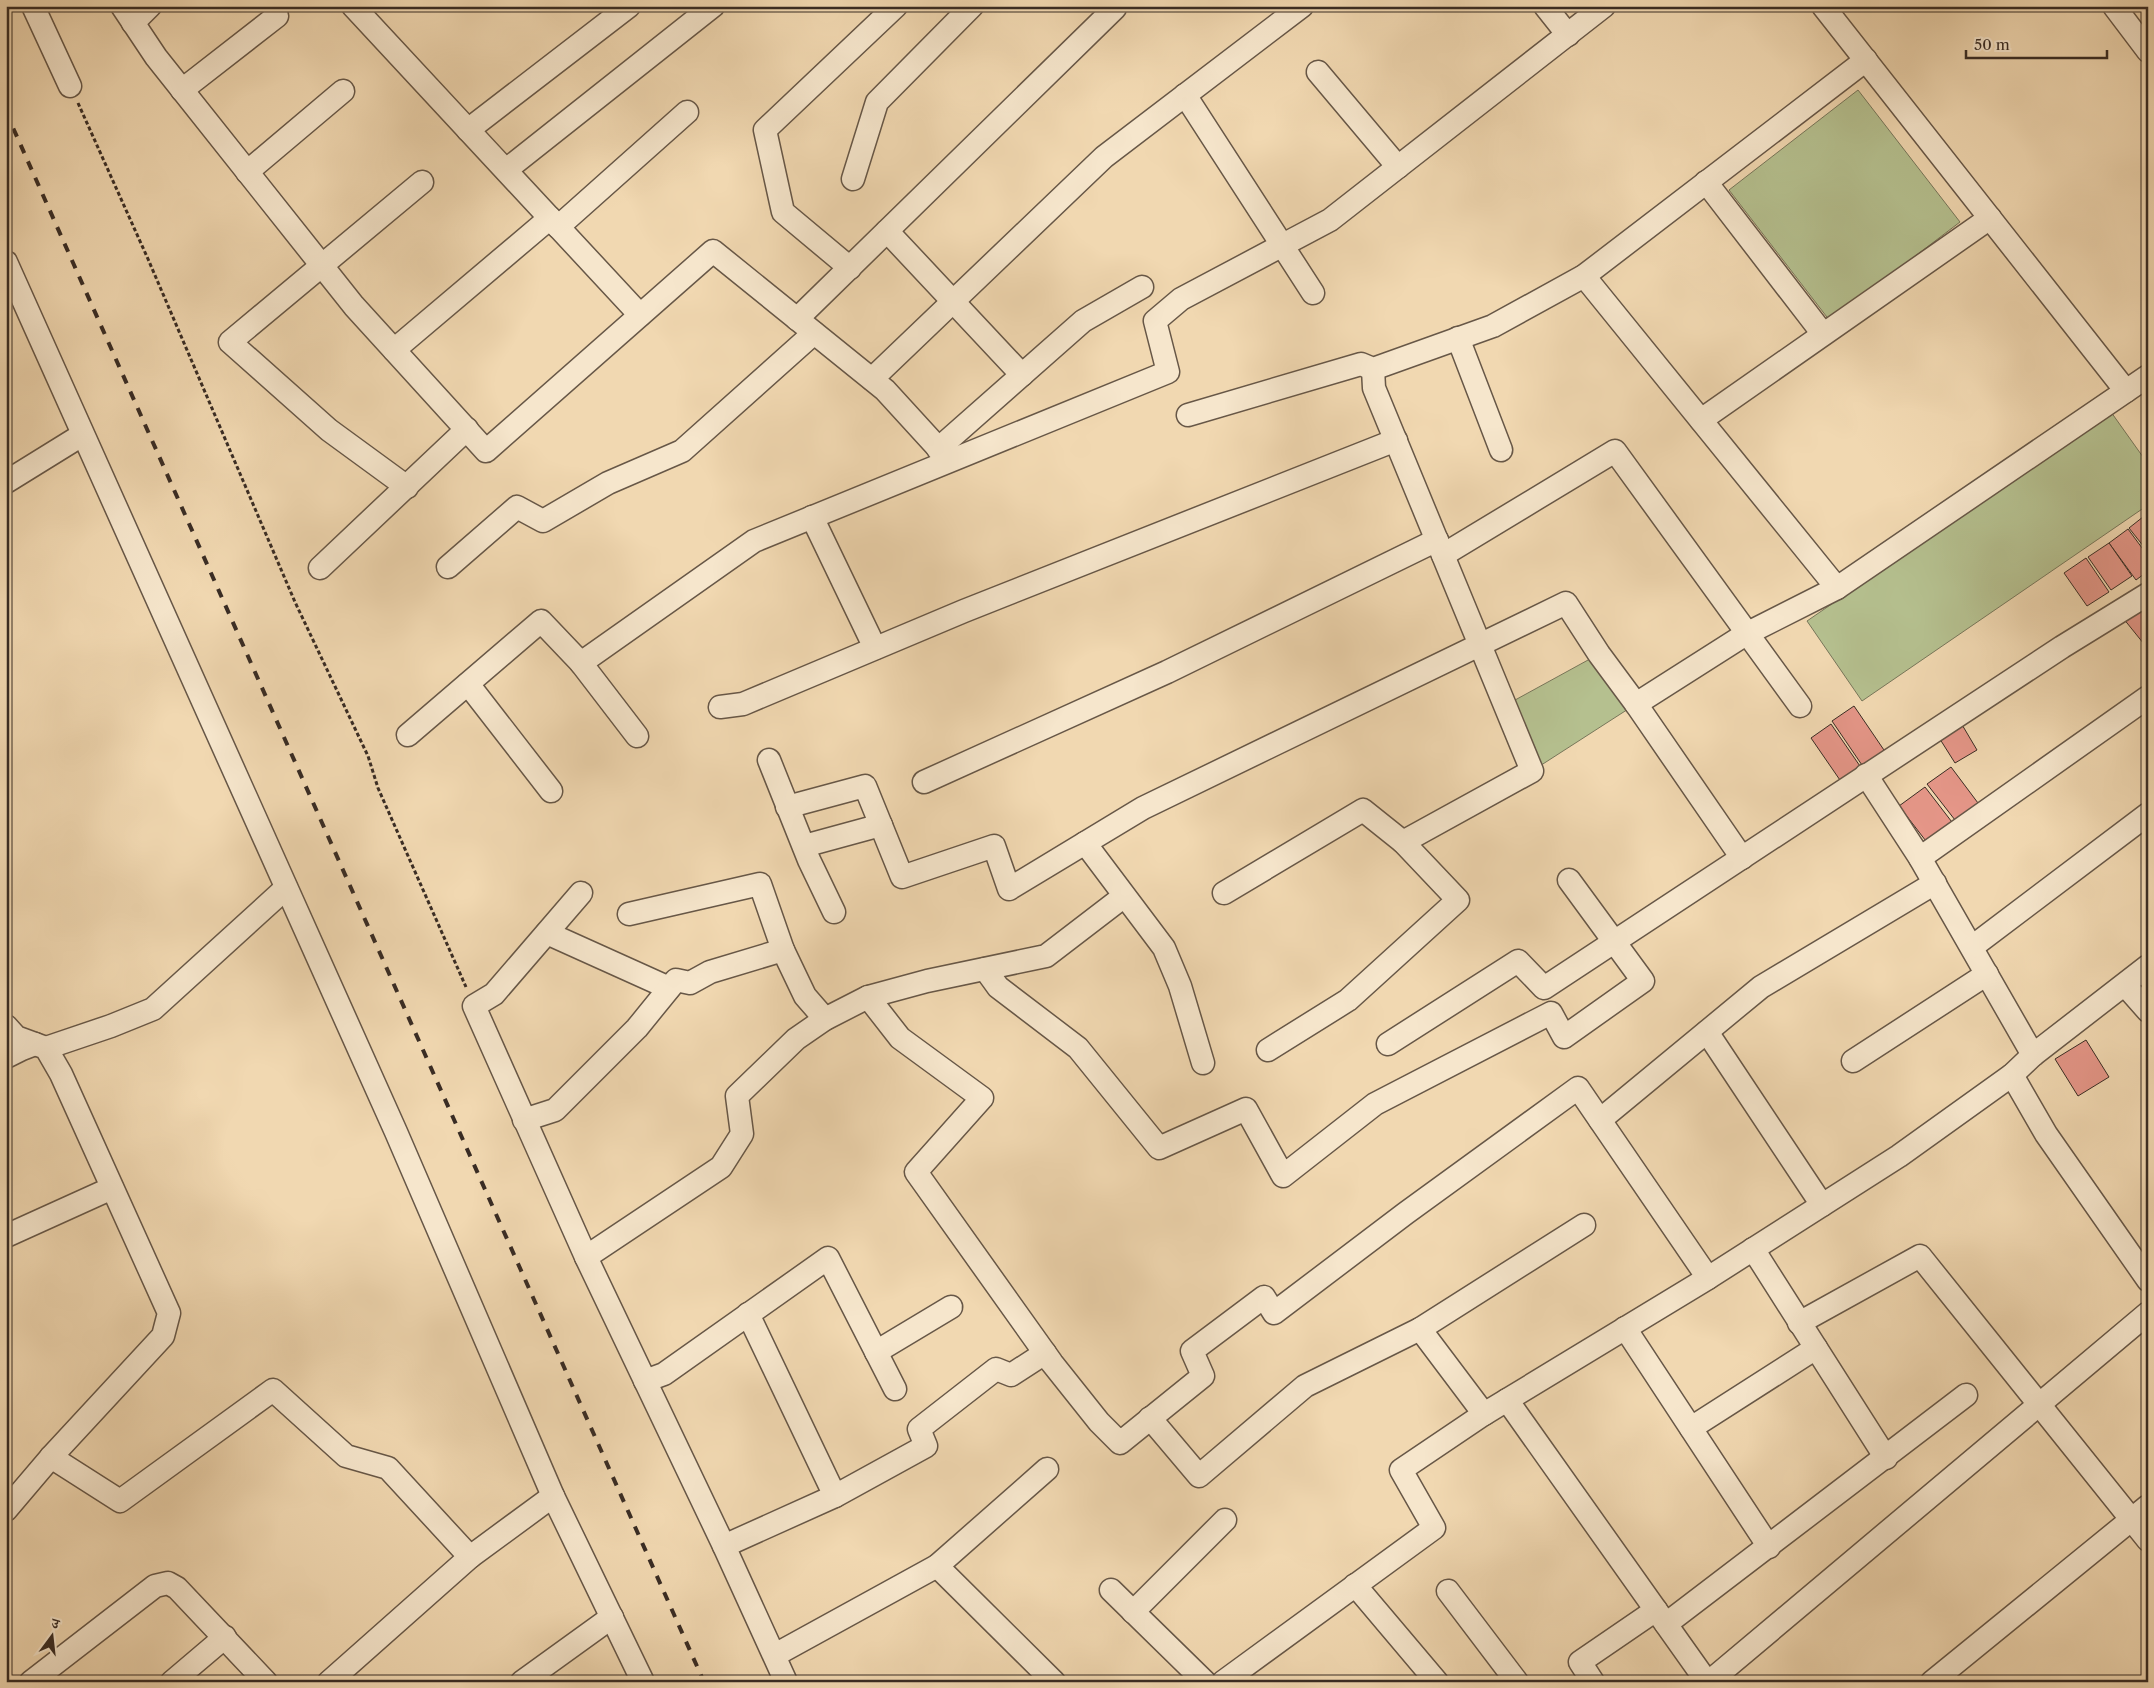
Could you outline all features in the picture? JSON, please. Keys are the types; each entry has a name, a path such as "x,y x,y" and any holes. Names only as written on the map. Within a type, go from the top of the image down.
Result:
{"street":[{"path":"33,6 70,86"},
{"path":"150,6 127,14 156,57 354,306 486,450 713,251 885,390 944,455"},
{"path":"468,130 629,6"},
{"path":"506,170 713,6"},
{"path":"850,268 783,212 764,130 896,6"},
{"path":"448,567 518,507 543,520 608,483 682,451 806,326 850,268 1115,8 1114,6"},
{"path":"872,379 1104,157 1302,6"},
{"path":"1545,6 1568,35"},
{"path":"581,663 754,541 812,517 944,455 1168,372 1155,321 1181,299 1330,220 1604,6"},
{"path":"1823,6 2126,390"},
{"path":"2114,6 2148,51"},
{"path":"357,7 640,315"},
{"path":"853,180 877,102 967,8"},
{"path":"182,90 277,16"},
{"path":"1188,414 1361,364 1373,369 1494,326 1584,276 1866,60"},
{"path":"1318,72 1398,167"},
{"path":"247,172 342,91"},
{"path":"1185,95 1313,293"},
{"path":"394,350 554,223 687,112"},
{"path":"407,487 329,430 230,342 422,182"},
{"path":"1706,182 1823,334"},
{"path":"1701,420 1990,218"},
{"path":"887,231 1022,375"},
{"path":"6,262 396,1132 553,1496 643,1682"},
{"path":"1584,276 1837,588"},
{"path":"944,455 1022,375 1083,321 1142,287"},
{"path":"1458,338 1501,450"},
{"path":"1373,369 1374,388 1532,771 1403,842"},
{"path":"1636,704 1746,634 1837,588 2148,376"},
{"path":"320,568 467,430"},
{"path":"6,482 82,435"},
{"path":"720,708 743,704 964,610 1396,440"},
{"path":"924,782 1440,547 1615,451 1800,706"},
{"path":"812,517 875,648"},
{"path":"1388,1044 1518,961 1544,988 2062,647 2148,594"},
{"path":"787,807 865,786 902,877 994,846 1009,889 1143,808 1566,603 1599,654 1636,704 1742,858"},
{"path":"408,735 541,621 581,663 637,736"},
{"path":"468,684 551,791"},
{"path":"1920,858 2148,697"},
{"path":"769,760 787,807 834,912"},
{"path":"1866,775 1935,883 2033,1055"},
{"path":"1224,893 1363,810 1403,842 1458,900 1348,1000 1268,1050"},
{"path":"1972,947 2148,814"},
{"path":"804,846 881,825"},
{"path":"1085,843 1164,948 1180,986 1203,1062"},
{"path":"985,969 998,987 1078,1048 1159,1148 1246,1109 1283,1176 1375,1104 1551,1013 1564,1037 1643,981 1569,880"},
{"path":"1600,1120 1761,988 1935,883"},
{"path":"630,914 760,884 783,950 804,996 825,1019"},
{"path":"6,1057 111,1026 153,1009 286,888"},
{"path":"581,893 494,994 474,1006 586,1257 724,1546 786,1682"},
{"path":"586,1257 721,1167 742,1134 737,1096 796,1039 825,1019 868,997 927,980 1046,956 1124,897"},
{"path":"547,933 669,988"},
{"path":"524,1120 555,1110 637,1028 676,980 690,983 710,972 783,950"},
{"path":"1223,1682 1434,1528 1401,1470 1484,1414 1708,1278 1899,1156 2012,1075 2033,1055 2148,966"},
{"path":"1853,1061 1987,974"},
{"path":"2125,985 2148,1011"},
{"path":"868,997 900,1038 982,1098 916,1172 1045,1353 1098,1422 1120,1443 1202,1376 1192,1351 1264,1297 1274,1313 1406,1213 1578,1088 1708,1278"},
{"path":"6,1026 16,1038 41,1046 61,1074 169,1313 163,1336 51,1457 6,1510"},
{"path":"1707,1032 1822,1205"},
{"path":"2012,1075 2046,1134 2148,1280"},
{"path":"6,1236 112,1188"},
{"path":"1150,1418 1199,1476 1305,1386 1420,1329 1584,1225"},
{"path":"1753,1249 1886,1458"},
{"path":"1799,1323 1920,1256 2130,1520 2148,1540"},
{"path":"645,1381 664,1374 828,1258 896,1389"},
{"path":"876,1352 951,1307"},
{"path":"1507,1400 1708,1682 2148,1313"},
{"path":"748,1314 835,1496"},
{"path":"1625,1328 1769,1547"},
{"path":"1420,1329 1484,1414"},
{"path":"1691,1428 1816,1348"},
{"path":"724,1546 835,1496 926,1446 919,1429 996,1369 1011,1375 1045,1353"},
{"path":"51,1457 120,1502 273,1390 346,1456 388,1468 470,1557"},
{"path":"1593,1682 1580,1662 1661,1618 1769,1547 1966,1395"},
{"path":"775,1655 937,1566 1047,1469"},
{"path":"329,1682 470,1557 553,1496"},
{"path":"1932,1682 2148,1506"},
{"path":"1133,1612 1226,1520"},
{"path":"937,1566 1054,1682"},
{"path":"31,1682 155,1586 168,1583 178,1588 266,1682"},
{"path":"1355,1585 1437,1682"},
{"path":"1111,1590 1204,1682"},
{"path":"1448,1591 1517,1682"},
{"path":"522,1682 612,1617"},
{"path":"172,1682 225,1637"}],"path":[{"path":"70,86 152,268 291,593 368,756 378,788 474,1006"}],"green space":[{"path":"1858,90 1960,222 1830,321 1729,190"},
{"path":"2111,412 2148,464 2148,505 1862,701 1807,621"},
{"path":"1599,654 1636,704 1532,771 1506,705"}],"building":[{"path":"2148,513 2148,552 2129,528"},
{"path":"2128,529 2148,556 2148,571 2136,580 2109,543"},
{"path":"2109,543 2132,576 2111,590 2088,557"},
{"path":"2086,558 2109,592 2087,606 2064,573"},
{"path":"2142,603 2148,609 2148,649 2123,618"},
{"path":"1854,706 1886,753 1864,768 1832,721"},
{"path":"1961,723 1977,750 1955,763 1938,736"},
{"path":"1831,724 1862,769 1842,783 1811,738"},
{"path":"1951,767 1978,803 1955,820 1927,784"},
{"path":"1925,787 1955,826 1929,845 1899,806"},
{"path":"2086,1040 2109,1077 2078,1096 2055,1059"}],"railway":[{"path":"6,112 704,1682"}]}
